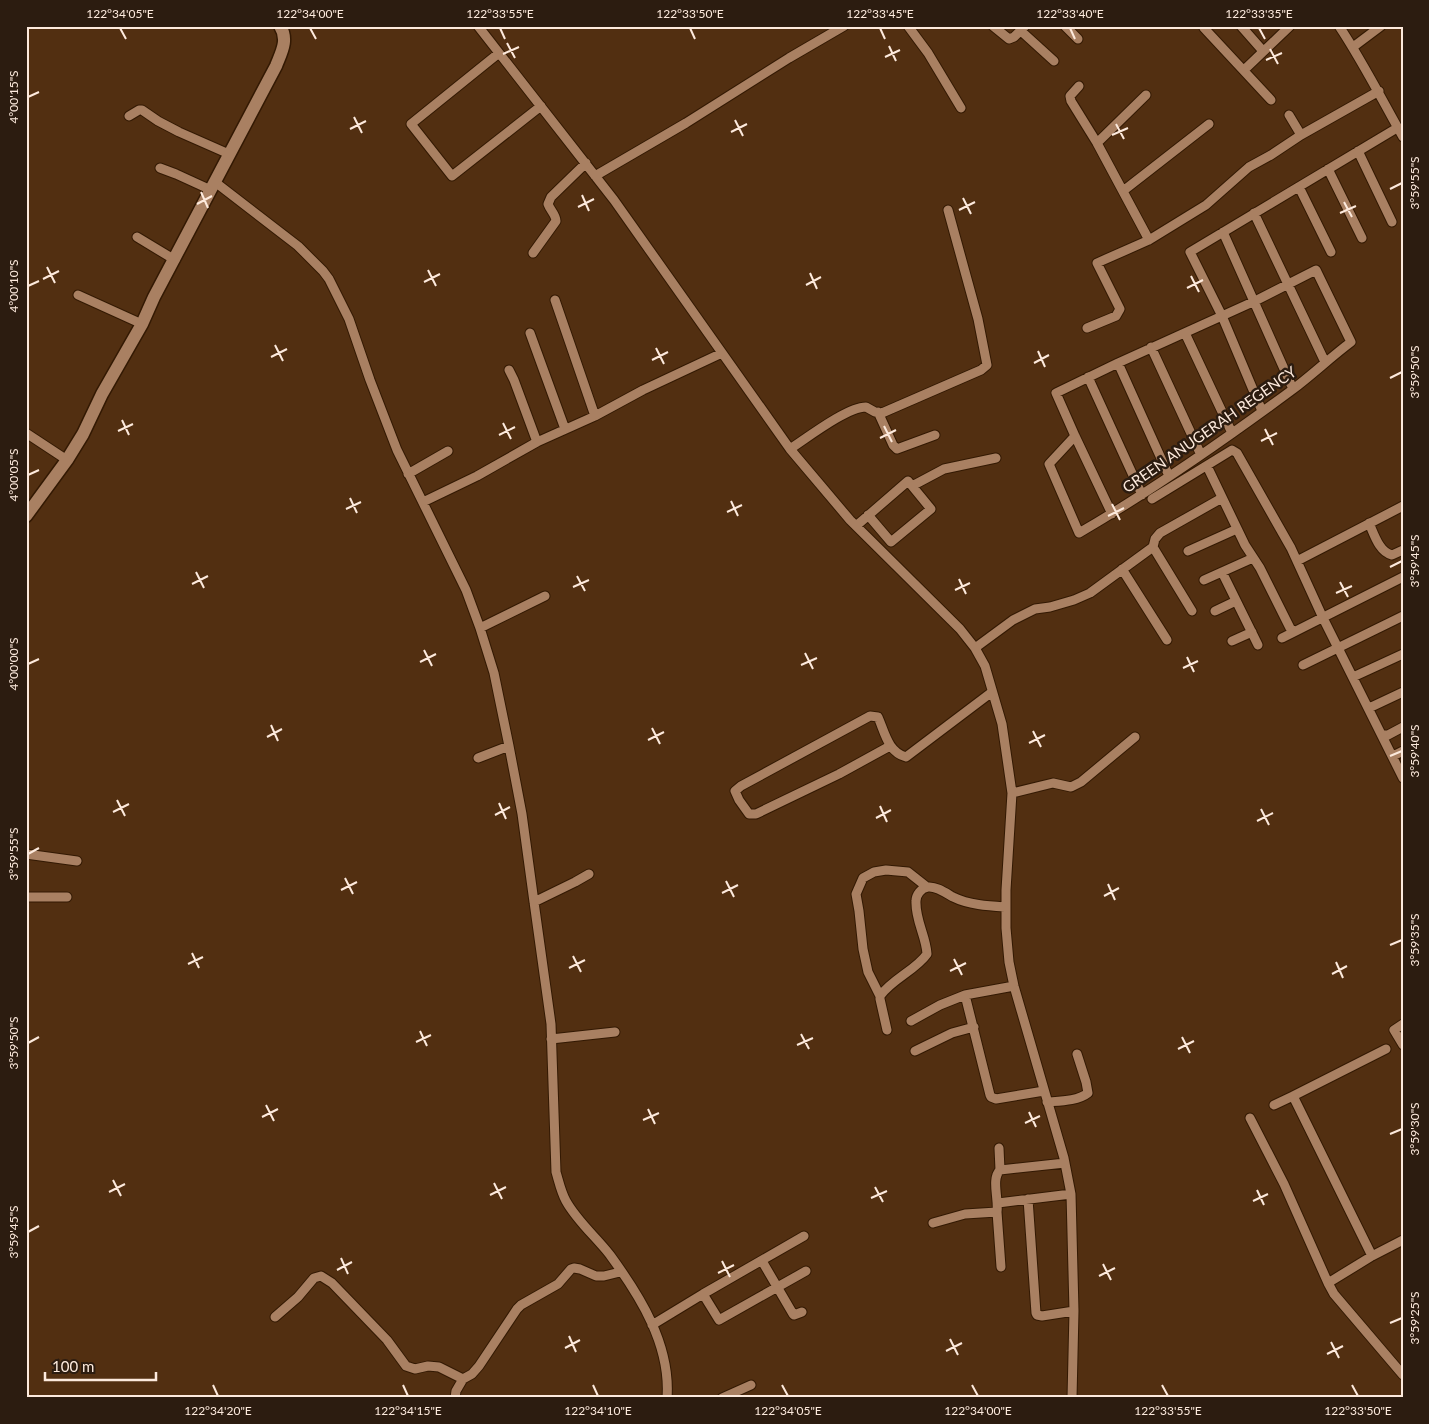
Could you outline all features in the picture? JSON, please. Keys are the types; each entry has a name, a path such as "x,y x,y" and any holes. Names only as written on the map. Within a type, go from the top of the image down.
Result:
{"street":[{"path":"26,516 67,460 82,434 142,324 154,297 276,66 284,42 284,32 280,26"},
{"path":"478,26 614,200 790,449 856,526 960,629 975,648 984,666 1002,724 1012,793 1006,908 1008,955 1014,986 1065,1163 1071,1194 1074,1311 1072,1398"},
{"path":"595,176 686,123 789,58 844,26"},
{"path":"908,26 928,52 961,108"},
{"path":"993,26 1009,39 1014,37 1023,28 1054,61"},
{"path":"1065,26 1078,38"},
{"path":"1241,26 1263,51"},
{"path":"1244,70 1290,26"},
{"path":"1339,26 1353,47 1403,137"},
{"path":"1353,47 1381,26"},
{"path":"1204,28 1271,100"},
{"path":"499,53 411,124 452,176 541,106"},
{"path":"1079,86 1070,96 1071,100 1097,143 1149,240"},
{"path":"1087,328 1116,316 1120,309 1097,263 1149,240 1206,205 1249,167 1378,91"},
{"path":"1097,143 1146,95"},
{"path":"129,116 142,110 179,132 230,154"},
{"path":"1289,115 1301,135"},
{"path":"1123,191 1209,124"},
{"path":"1262,411 1222,316 1190,252 1397,128"},
{"path":"1358,151 1392,222"},
{"path":"533,252 556,222 556,217 548,204 551,197 586,163"},
{"path":"160,168 213,186 298,246 329,279 350,319 370,380 397,450 466,590 494,673 522,814 551,1024 556,1172 567,1202 609,1254 652,1325 663,1351 668,1385 667,1398"},
{"path":"1328,169 1362,238"},
{"path":"1299,187 1332,252"},
{"path":"790,449 855,408 866,406 875,412 882,412 981,370 987,365 978,319 948,210"},
{"path":"1254,213 1325,362"},
{"path":"1223,232 1293,389"},
{"path":"138,237 175,260"},
{"name":"GREEN ANUGERAH REGENCY","path":"1075,436 1049,464 1079,533 1142,496 1232,433 1293,389 1351,342 1316,270 1287,284"},
{"path":"1112,514 1056,393 1255,301 1287,284"},
{"path":"78,295 142,324"},
{"path":"555,300 594,416"},
{"path":"530,333 565,429"},
{"path":"1185,333 1232,433"},
{"path":"1151,348 1200,455"},
{"path":"422,502 477,476 538,442 722,352"},
{"path":"1118,363 1169,476"},
{"path":"509,370 538,442"},
{"path":"1088,377 1142,496"},
{"path":"878,412 893,445 898,449 935,435"},
{"path":"26,433 67,460"},
{"path":"1152,499 1232,450 1237,453 1297,561 1323,618 1403,778"},
{"path":"408,474 448,451"},
{"path":"912,486 944,469 996,458"},
{"path":"1208,466 1237,528 1260,568 1290,628 1294,632"},
{"path":"856,526 868,515 908,481 931,509 891,542 868,515"},
{"path":"975,648 1013,620 1036,609 1074,600 1090,593 1153,547 1155,539 1160,533 1222,498"},
{"path":"1297,561 1403,506"},
{"path":"1369,523 1385,553 1392,555 1403,550"},
{"path":"1188,551 1237,528"},
{"path":"1153,547 1192,612"},
{"path":"1204,580 1253,558"},
{"path":"1122,569 1167,640"},
{"path":"1222,572 1258,645"},
{"path":"1282,638 1402,578"},
{"path":"480,628 545,596"},
{"path":"1215,611 1236,601"},
{"path":"1302,665 1403,616"},
{"path":"1232,641 1252,632"},
{"path":"1353,677 1403,654"},
{"path":"890,746 840,774 756,814 749,814 738,800 735,791 870,716 878,717 890,746 899,755 906,757 992,692"},
{"path":"1369,708 1403,692"},
{"path":"1382,735 1403,727"},
{"path":"1012,793 1053,783 1071,786 1081,782 1135,737"},
{"path":"478,758 509,746"},
{"path":"1392,756 1403,751"},
{"path":"26,854 77,861"},
{"path":"887,1030 880,996 868,972 863,948 856,894 863,878 874,872 886,870 908,872 928,887 942,891 964,902 1006,908"},
{"path":"534,902 589,874"},
{"path":"880,996 927,954 917,916 916,899 920,891 928,887"},
{"path":"26,897 66,897"},
{"path":"911,1021 940,1005 965,995 1014,986"},
{"path":"965,995 991,1098 1004,1098 1044,1091"},
{"path":"1403,1024 1394,1030 1403,1045"},
{"path":"915,1051 952,1033 974,1027"},
{"path":"551,1039 615,1032"},
{"path":"1274,1105 1386,1049"},
{"path":"1047,1102 1085,1096 1088,1093 1077,1054"},
{"path":"1293,1096 1372,1256"},
{"path":"1250,1118 1284,1184 1328,1284 1334,1294 1403,1375"},
{"path":"999,1148 1000,1170 995,1177 1001,1267"},
{"path":"1000,1170 1065,1163"},
{"path":"933,1223 1028,1199 1071,1194"},
{"path":"1028,1199 1036,1313 1042,1316 1074,1311"},
{"path":"652,1325 804,1236"},
{"path":"1328,1284 1372,1256 1403,1240"},
{"path":"762,1261 793,1314 802,1312"},
{"path":"455,1398 462,1379 472,1374 479,1366 517,1309 527,1301 558,1284 571,1269 580,1269 596,1276 620,1272"},
{"path":"704,1294 719,1320 806,1271"},
{"path":"275,1317 298,1298 314,1278 321,1276 332,1283 386,1340 406,1366 415,1369 428,1366 439,1367 462,1379"},
{"path":"722,1398 751,1386"}]}
